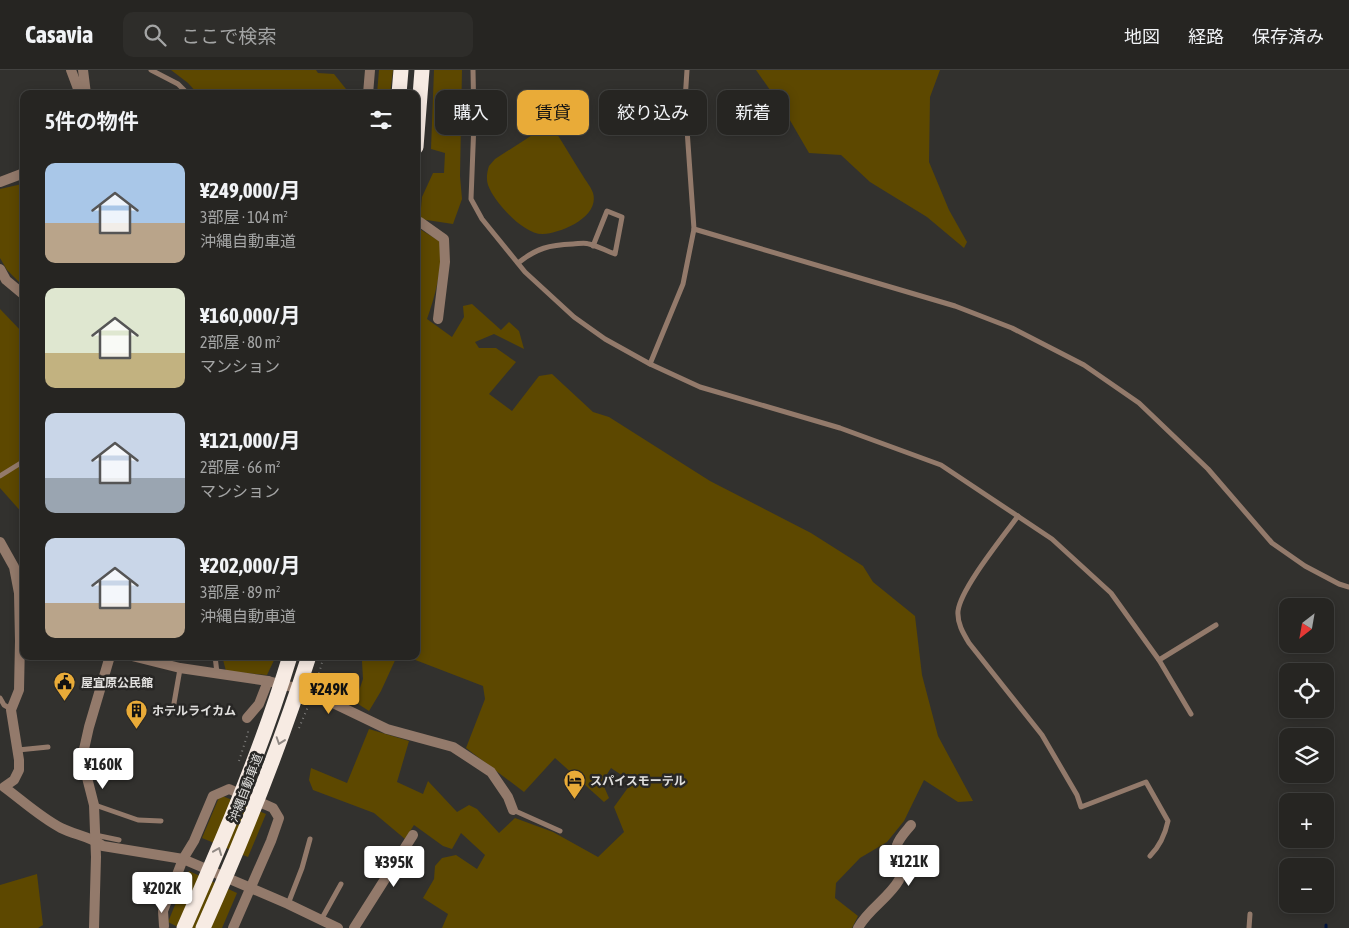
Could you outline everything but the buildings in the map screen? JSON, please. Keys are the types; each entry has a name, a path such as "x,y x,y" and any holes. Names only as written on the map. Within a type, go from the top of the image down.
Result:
{"highway":[{"path":"399,90 401,70"},
{"path":"420,96 422,70"},
{"name":"沖縄自動車道","path":"184,928 215,859 268,723 289,660"},
{"name":"沖縄自動車道","path":"203,928 230,869 272,765 309,660"}],"street":[{"path":"71,70 78,90"},
{"path":"83,70 86,90"},
{"path":"368,90 370,70"},
{"path":"0,182 20,174"},
{"path":"420,222 444,239 445,262 438,319"},
{"path":"0,269 6,280 20,292"},
{"path":"0,542 14,566 20,589"},
{"path":"20,642 19,690 11,710 19,770 14,780 2,786 63,829 95,837 103,846 183,859 288,904 325,924 338,928"},
{"path":"94,928 96,857 94,805 82,758 109,660"},
{"path":"148,660 180,668 268,681 313,694 387,729 453,747 490,772 508,797 513,810"},
{"path":"247,718 259,704 268,681"},
{"path":"166,927 163,911 183,859 194,841 213,796 229,789 273,808 279,818 233,928"},
{"path":"858,928 866,915 895,886 900,877 900,868 896,855 897,845 910,825"},
{"path":"354,928 413,835"}],"lane":[{"path":"151,70 178,84 184,90"},
{"path":"473,70 474,122 471,199 482,219 518,263 574,318 605,339 650,364 700,387 840,428 941,465 1052,540 1111,593 1159,660 1191,714"},
{"path":"650,364 683,284 694,229 685,102 687,70"},
{"path":"518,263 532,252 558,244 587,243 593,246 615,254 622,217 606,211 593,246"},
{"path":"694,229 955,306 1012,328 1084,366 1140,403 1208,469 1272,543 1304,566 1339,584 1349,587"},
{"path":"0,476 20,464"},
{"path":"1018,516 962,594 958,612 960,629 1042,735 1077,795 1081,807 1146,782 1168,821 1165,836 1150,856"},
{"path":"1159,660 1216,625"},
{"path":"215,660 217,674"},
{"path":"173,709 180,668"},
{"path":"0,698 4,705 11,710"},
{"path":"17,750 48,747"},
{"path":"94,805 138,820 161,821"},
{"path":"513,810 560,831"},
{"path":"95,837 119,840"},
{"path":"288,904 302,868 310,839"},
{"path":"325,924 341,884"},
{"path":"1249,928 1250,914"}],"path":[{"path":"313,694 323,660"},
{"path":"239,761 248,733 247,718"}],"shaded area":[{"path":"171,70 316,70 318,73 334,74 347,90 194,90"},
{"path":"379,70 393,70 390,90 377,90"},
{"path":"434,70 462,70 462,90 435,90 435,135 461,135 460,176 462,199 453,224 420,219 422,197 433,173 444,173 445,153 431,149"},
{"path":"756,70 940,70 930,97 929,162 949,210 967,242 964,248 927,217 870,182 841,155 809,153 789,119 789,90 770,90"},
{"path":"532,135 558,135 593,193 594,202 591,209 577,222 559,231 543,234 527,229 503,208 491,192 487,173 489,166 495,159"},
{"path":"20,184 20,283 7,270 0,258 0,189"},
{"path":"420,229 441,242 441,262 438,281 427,319 452,337 464,317 463,306 472,304 501,330 509,322 519,331 524,349 494,334 475,342 479,348 496,348 516,362 489,394 512,411 539,376 552,374 593,412 609,417 710,481 811,533 863,566 873,582 915,616 922,675 938,736 973,801 958,802 924,780 904,821 887,842 860,858 836,883 835,898 858,916 852,928 442,928 448,914 423,898 434,879 435,866 442,858 456,855 477,869 485,855 461,833 452,849 443,846 414,825 405,839 374,813 313,790 309,780 311,768 347,783 369,729 409,741 397,782 423,794 428,781 457,812 469,805 477,809 499,833 515,818 553,832 598,857 624,832 614,807 632,782 611,768 602,782 609,798 604,802 555,758 524,792 466,748 485,699 483,686 415,660 420,660"},
{"path":"0,309 20,330 20,510 0,488"},
{"path":"223,660 274,660 267,675 226,671"},
{"path":"361,660 395,660 381,691 369,711 355,702 363,679"},
{"path":"220,795 266,814 248,857 202,838"},
{"path":"189,871 237,893 222,928 180,928 168,922"},
{"path":"37,874 43,925 38,928 0,928 0,885"}],"place":[{"name":"屋宜原公民館","path":"65,702"},
{"name":"ホテルライカム","path":"136,730"},
{"name":"スパイスモーテル","path":"574,800"}]}
